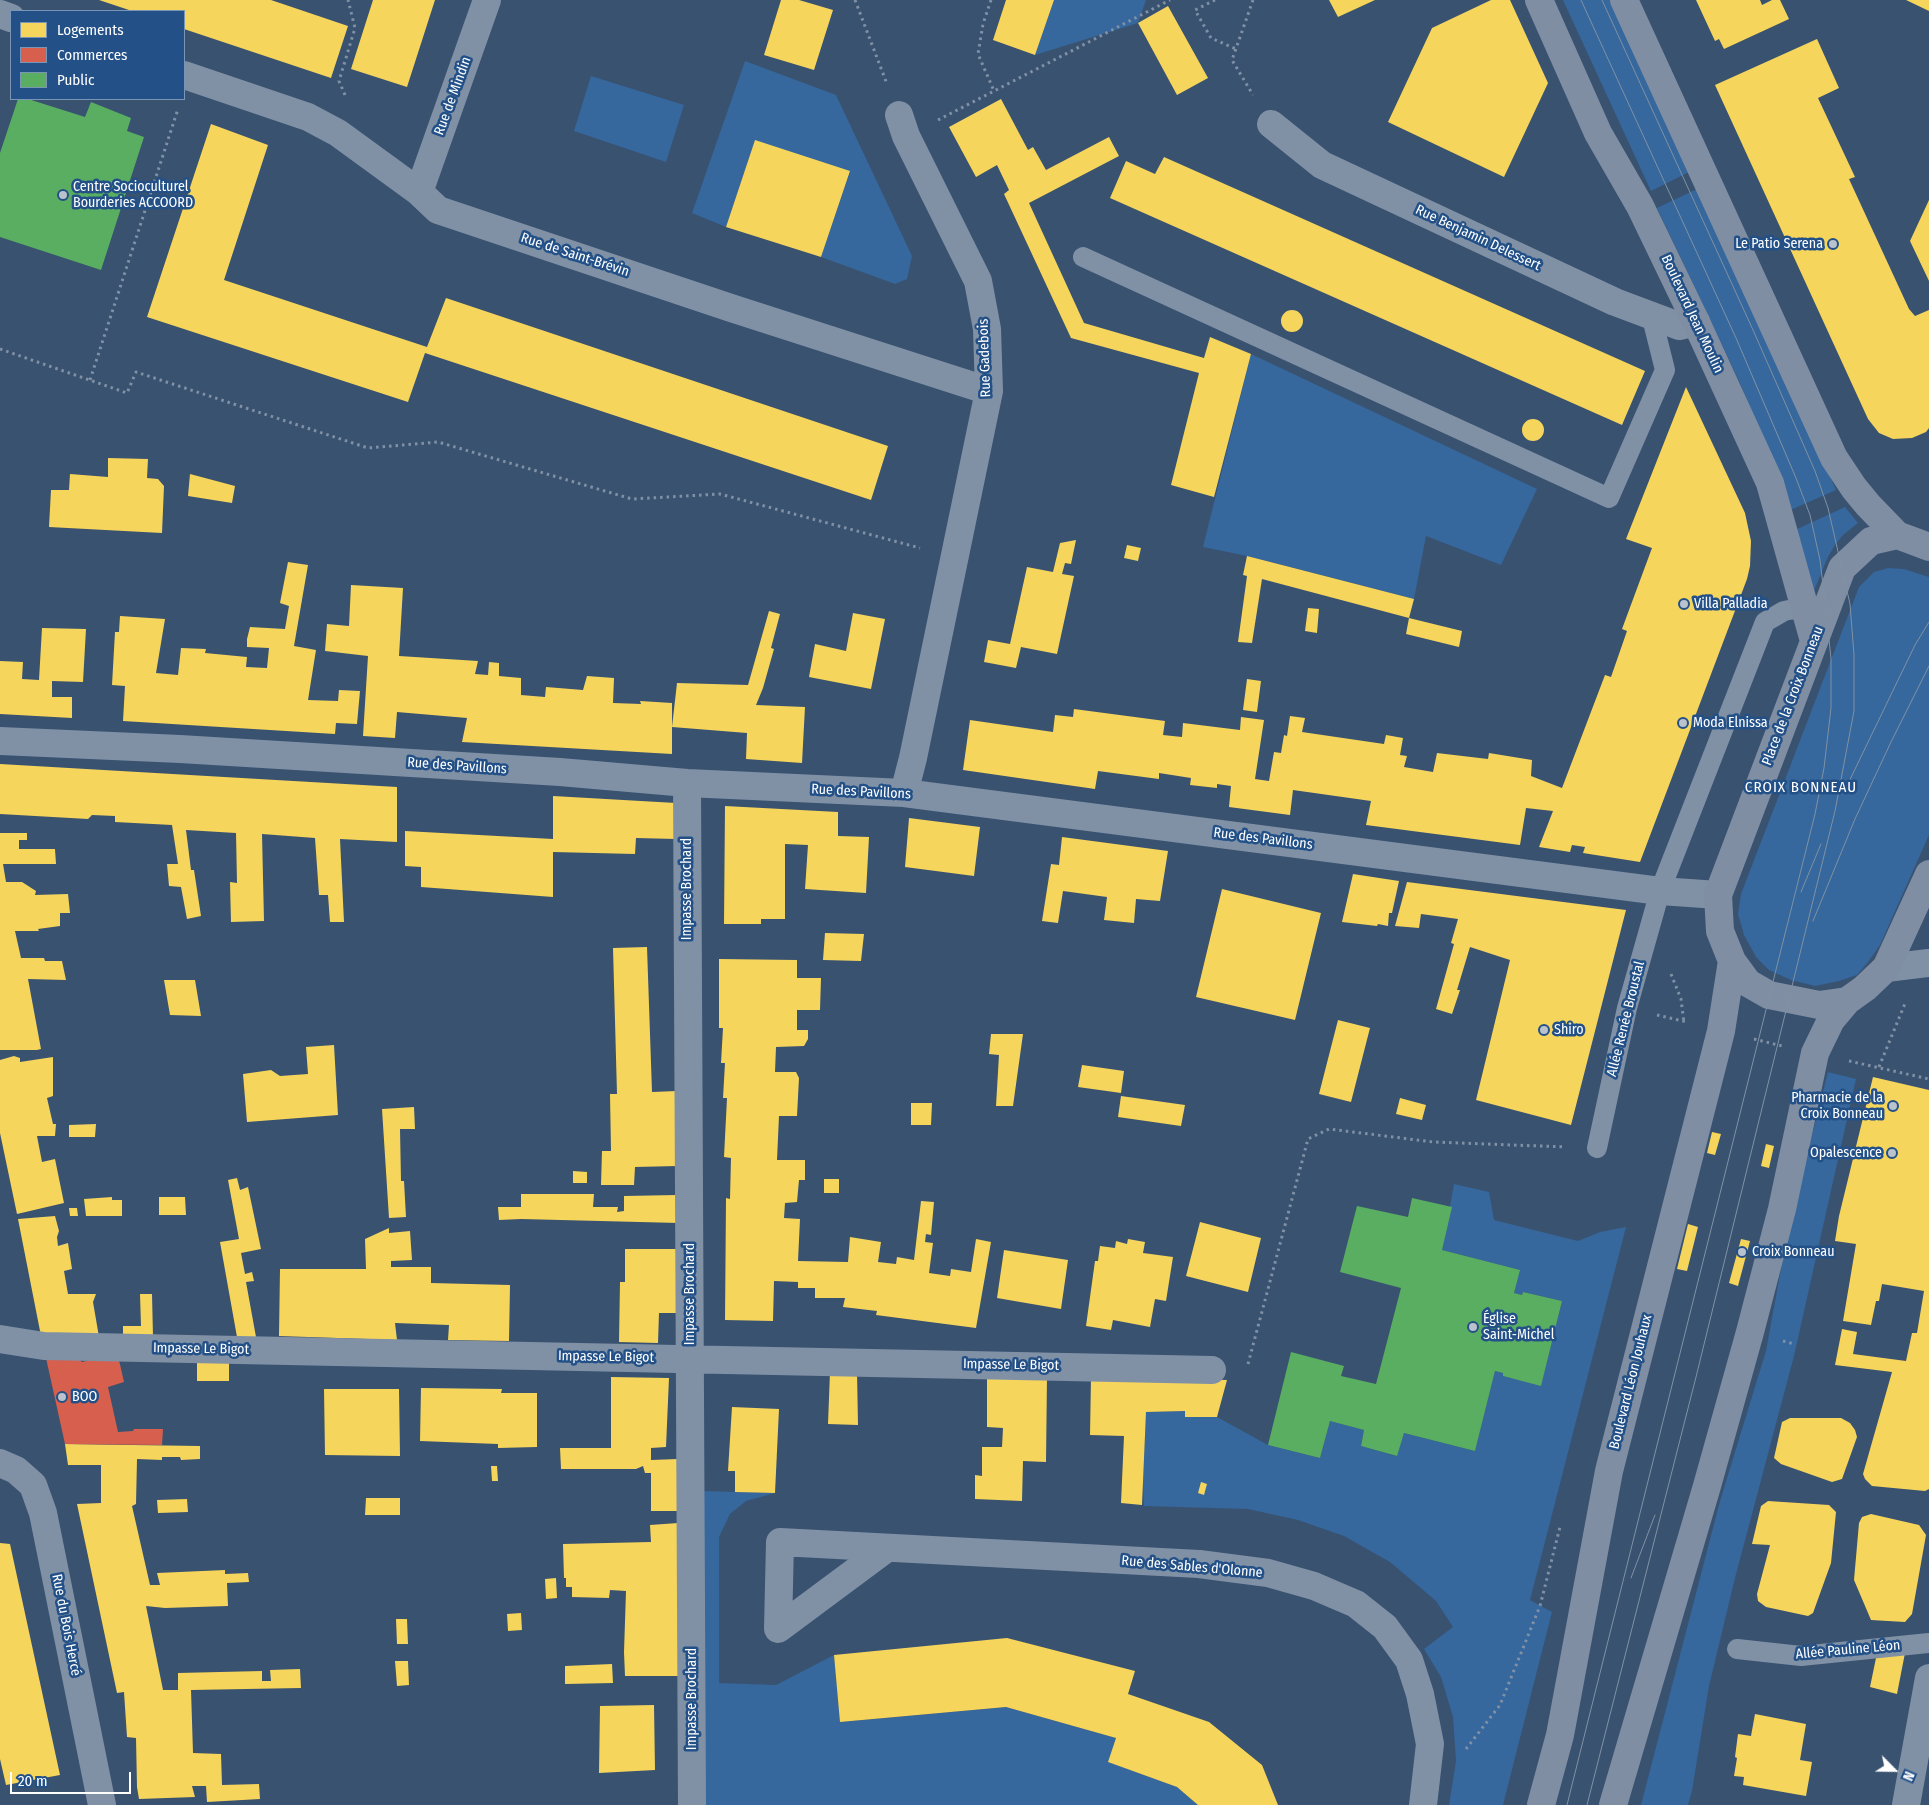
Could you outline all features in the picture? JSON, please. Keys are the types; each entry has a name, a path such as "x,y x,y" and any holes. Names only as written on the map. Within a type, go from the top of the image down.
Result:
{"main road":[{"name":"Boulevard Jean Moulin","path":"1539,0 1598,133 1640,206 1770,483 1814,641"},
{"path":"1624,0 1834,458 1868,505 1898,535 1928,542"},
{"name":"Place de la Croix Bonneau","path":"1898,535 1871,541 1842,568 1718,895 1720,931 1732,961 1748,983 1769,996 1819,1005 1847,1001 1865,988 1886,968 1929,874"},
{"name":"Boulevard Léon Jouhaux","path":"1541,1805 1560,1734 1608,1471 1721,1031 1732,961"},
{"path":"1613,1805 1707,1486 1750,1332 1782,1209 1815,1053 1831,1020 1847,1001"}],"street":[{"name":"Rue de Mindin","path":"419,192 488,0"},
{"name":"Rue de Saint-Brévin","path":"185,75 308,117 338,133 419,192 438,210 731,308 989,391"},
{"name":"Rue Benjamin Delessert","path":"1270,124 1322,165 1615,302 1679,326 1696,322"},
{"name":"Rue Gadebois","path":"903,126 978,281 987,329 989,391 913,758 904,793"},
{"name":"Rue des Pavillons","path":"0,741 180,749 432,764 687,783 904,793 1660,891 1718,895"},
{"name":"Impasse Brochard","path":"687,783 692,1805"},
{"path":"1886,968 1925,964"},
{"name":"Impasse Le Bigot","path":"0,1339 44,1346 1212,1370"},
{"name":"Rue du Bois Hercé","path":"0,1463 16,1470 33,1485 43,1513 102,1805"},
{"name":"Rue des Sables d'Olonne","path":"887,1548 1199,1564 1268,1573 1314,1586 1356,1604 1385,1627 1409,1660 1420,1694 1430,1744 1423,1805"},
{"path":"1906,1805 1929,1678"}],"lane":[{"path":"1083,256 1609,498 1665,370 1651,314"},
{"name":"Allée Renée Broustal","path":"1597,1148 1627,1008 1660,891 1765,622 1784,611 1794,609 1806,613"},
{"name":"Allée Pauline Léon","path":"1737,1649 1801,1656 1929,1642"}],"path":[{"path":"347,100 340,81 355,28 348,0"},
{"path":"855,0 903,126 994,91 1170,0"},
{"path":"991,0 983,24 978,54 994,91"},
{"path":"1215,0 1195,10 1211,38 1236,49"},
{"path":"1252,0 1232,60 1270,124"},
{"path":"90,380 179,108"},
{"path":"0,349 127,393 136,372 368,448 438,442 632,499 720,494 955,557"},
{"path":"1647,939 1658,943 1681,999 1684,1027"},
{"path":"1879,1067 1925,964"},
{"path":"1627,1008 1929,1079"},
{"path":"1212,1370 1246,1371 1308,1139 1330,1129 1433,1142 1597,1148"},
{"path":"1461,1754 1500,1705 1540,1606 1562,1520"}],"shaded area":[{"path":"1054,0 1146,0 1138,23 1035,55"},
{"path":"1563,0 1610,0 1689,172 1651,191"},
{"path":"745,61 836,95 912,256 907,279 895,284 821,257 850,172 755,141 726,227 692,213"},
{"path":"591,76 684,105 666,162 574,131"},
{"path":"1697,189 1836,490 1786,512 1771,458 1740,383 1657,208"},
{"path":"1251,354 1537,489 1501,565 1426,536 1414,599 1247,556 1203,547"},
{"path":"1845,507 1858,523 1843,535 1835,545 1810,600 1795,530"},
{"path":"1888,568 1904,569 1929,577 1929,835 1880,945 1868,962 1857,975 1815,986 1791,980 1769,970 1756,957 1744,935 1738,914 1741,894 1859,587 1874,572"},
{"path":"1828,1072 1856,1079 1794,1356 1735,1578 1709,1686 1692,1791 1688,1805 1641,1805 1720,1501 1766,1351 1788,1231"},
{"path":"1454,1184 1489,1192 1494,1220 1578,1241 1600,1232 1626,1227 1530,1600 1552,1612 1503,1805 1449,1805 1456,1761 1453,1717 1441,1677 1424,1649 1453,1627 1436,1601 1390,1562 1344,1536 1298,1520 1248,1509 1144,1506 1143,1482 1146,1412 1185,1411 1185,1417 1217,1417 1268,1445 1320,1458 1330,1421 1364,1430 1361,1446 1396,1456 1404,1433 1475,1451 1495,1371 1503,1373 1503,1376 1541,1385 1562,1301 1523,1292 1522,1295 1514,1293 1519,1270 1442,1250"},
{"path":"703,1491 775,1493 746,1501 730,1514 719,1537 719,1683 776,1685 834,1655 841,1722 1006,1707 1116,1738 1109,1762 1177,1787 1198,1805 703,1805"}],"building: Logements":[{"path":"99,0 271,0 348,26 331,78 185,29 185,10 129,10"},
{"path":"373,0 435,0 407,87 351,69"},
{"path":"781,0 799,0 833,10 814,70 764,55"},
{"path":"1006,0 1054,0 1035,55 993,40"},
{"path":"1329,0 1375,0 1338,17"},
{"path":"1491,0 1510,0 1548,83 1504,177 1388,122 1432,28"},
{"path":"1696,0 1760,0 1762,5 1772,0 1780,0 1789,19 1724,49 1719,39 1715,41"},
{"path":"1906,0 1929,0 1929,11"},
{"path":"1168,6 1208,78 1177,95 1138,23"},
{"name":"Le Patio Serena","path":"1817,39 1839,88 1818,98 1855,177 1849,179 1909,309 1915,316 1929,310 1929,428 1926,432 1912,438 1893,439 1879,433 1868,419 1715,85"},
{"path":"1001,99 1028,150 1033,147 1046,170 1109,137 1119,156 1029,203 1084,323 1204,358 1210,337 1251,354 1214,497 1171,485 1199,373 1071,338 1004,194 1009,190 997,165 976,177 949,127"},
{"path":"211,124 268,145 224,280 427,347 446,298 888,446 871,500 425,353 408,402 147,317"},
{"path":"755,140 850,171 821,257 726,227"},
{"path":"1164,157 1645,371 1622,425 1110,198 1126,161 1155,174"},
{"path":"1929,200 1929,281 1910,241"},
{"path":"1292,310 1300,313 1303,321 1300,329 1292,332 1284,329 1281,321 1284,313"},
{"path":"1686,387 1745,513 1751,541 1750,566 1747,579 1640,862 1583,853 1585,847 1572,845 1570,852 1539,847 1553,811 1526,808 1520,845 1366,825 1371,801 1293,790 1290,815 1229,807 1231,786 1217,784 1217,788 1190,785 1191,778 1159,773 1159,779 1098,771 1095,789 963,770 970,720 1053,732 1055,715 1073,717 1074,709 1165,721 1163,735 1182,737 1183,723 1240,730 1241,717 1264,720 1255,779 1269,781 1274,752 1281,753 1284,735 1287,736 1290,716 1305,718 1302,732 1384,744 1386,735 1403,738 1400,755 1407,756 1404,767 1433,772 1437,753 1488,759 1489,753 1532,760 1531,776 1562,788 1605,675 1611,677 1627,631 1622,629 1652,548 1626,539"},
{"path":"1533,419 1541,422 1544,430 1541,438 1533,441 1525,438 1522,430 1525,422"},
{"path":"108,458 148,459 147,478 158,479 164,486 162,533 49,527 51,490 69,490 70,474 108,477"},
{"path":"190,474 235,486 232,503 188,496"},
{"path":"1076,540 1071,564 1065,563 1062,574 1074,576 1057,654 1021,647 1016,668 984,662 988,640 1010,644 1027,567 1053,572 1060,543"},
{"path":"1127,545 1141,548 1138,561 1124,558"},
{"path":"1247,556 1414,599 1409,618 1262,579 1252,643 1238,642 1247,576 1243,575"},
{"path":"288,562 308,565 294,646 316,650 308,700 338,701 339,690 360,691 357,724 336,723 335,734 123,721 125,686 112,685 115,632 119,632 120,616 165,619 156,673 178,675 181,648 206,649 205,653 247,657 246,667 267,668 269,648 247,647 247,639 250,627 285,629 289,606 280,603"},
{"path":"351,585 403,588 399,656 478,661 475,674 488,675 489,662 499,663 499,676 521,678 521,695 545,697 546,687 583,690 587,676 614,678 613,703 641,704 640,701 672,703 672,754 462,742 467,718 397,712 395,738 363,736 368,656 325,651 327,624 349,626"},
{"path":"1308,608 1319,609 1317,633 1305,631"},
{"path":"769,611 780,614 771,648 774,649 756,705 805,707 802,763 746,759 747,733 672,727 677,683 748,685"},
{"path":"853,613 885,619 871,689 809,677 815,644 846,651"},
{"path":"1409,618 1462,631 1459,647 1406,634"},
{"path":"42,628 86,629 83,682 52,681 52,697 72,697 72,718 0,714 0,661 23,662 22,679 39,680"},
{"path":"1247,679 1261,681 1257,712 1243,710"},
{"path":"0,764 397,787 397,842 340,839 344,922 330,922 328,895 319,895 315,838 262,834 264,921 231,922 230,882 237,883 236,833 186,830 191,870 194,870 201,916 187,919 181,887 169,886 167,864 178,864 172,825 115,822 115,816 92,815 88,819 0,814"},
{"path":"553,796 676,803 676,839 636,838 635,854 553,852 553,897 421,887 421,867 405,866 405,831 553,839"},
{"path":"725,806 838,812 838,836 869,837 866,893 805,889 808,845 785,844 785,919 761,919 761,924 724,924"},
{"path":"909,818 980,827 974,876 905,867"},
{"path":"0,833 27,833 27,840 19,840 19,849 55,849 56,864 3,864 6,882 22,882 36,891 35,895 68,894 70,913 60,913 60,926 38,929 39,931 15,931 21,958 44,958 45,961 62,961 66,980 28,979 41,1049 37,1050 0,1050"},
{"path":"1062,837 1168,851 1160,901 1136,899 1134,923 1104,920 1107,897 1063,891 1058,923 1042,921 1051,864 1059,865"},
{"path":"1353,874 1399,881 1392,913 1389,913 1388,926 1342,922"},
{"name":"Shiro","path":"1407,882 1626,910 1571,1125 1476,1100 1510,960 1470,947 1452,1014 1436,1009 1454,944 1451,943 1458,919 1421,914 1419,928 1395,926"},
{"path":"1222,889 1321,913 1295,1020 1196,997"},
{"path":"825,933 864,934 861,961 823,960"},
{"path":"647,947 652,1092 677,1091 677,1166 635,1167 634,1185 601,1185 602,1151 611,1151 610,1094 617,1094 613,948"},
{"path":"719,959 797,960 797,978 821,978 820,1010 797,1010 797,1030 808,1030 808,1039 804,1046 776,1047 775,1072 796,1072 799,1078 797,1116 779,1116 777,1160 805,1160 805,1180 799,1180 797,1202 785,1203 784,1218 800,1219 798,1261 848,1262 850,1237 881,1242 878,1262 896,1264 897,1257 914,1260 921,1201 934,1202 931,1235 926,1234 925,1242 933,1243 929,1273 950,1276 951,1269 971,1272 976,1239 991,1242 976,1328 876,1315 877,1311 843,1307 845,1298 815,1298 815,1288 798,1288 798,1282 774,1281 773,1321 725,1320 726,1198 730,1199 731,1158 724,1157 727,1098 723,1098 725,1063 721,1063 723,1028 719,1028"},
{"path":"164,980 195,980 201,1016 170,1015"},
{"path":"1338,1020 1370,1028 1351,1102 1319,1094"},
{"path":"991,1034 1023,1034 1013,1106 996,1106 999,1055 989,1054"},
{"path":"334,1045 338,1115 247,1122 243,1074 271,1070 280,1076 308,1074 306,1047"},
{"path":"14,1056 20,1058 20,1062 53,1057 53,1096 47,1098 53,1124 56,1124 55,1136 37,1136 42,1162 55,1159 64,1203 17,1214 0,1133 0,1060"},
{"path":"1082,1065 1124,1071 1121,1093 1078,1087"},
{"path":"1873,1077 1929,1090 1929,1489 1925,1491 1872,1486 1863,1474 1892,1372 1835,1365 1842,1329 1857,1332 1853,1354 1906,1361 1912,1333 1917,1333 1924,1291 1882,1284 1879,1301 1876,1301 1871,1325 1843,1321 1856,1244 1835,1241 1839,1216"},
{"path":"1121,1096 1185,1105 1181,1126 1118,1117"},
{"path":"1400,1098 1426,1105 1422,1120 1396,1114"},
{"path":"911,1103 932,1103 931,1125 911,1125"},
{"path":"414,1107 415,1129 400,1129 401,1181 404,1181 406,1217 389,1218 382,1109"},
{"path":"96,1124 95,1137 69,1137 69,1125"},
{"path":"1712,1132 1721,1134 1715,1155 1707,1153"},
{"path":"1766,1144 1774,1146 1769,1168 1761,1166"},
{"path":"573,1171 587,1172 587,1183 573,1183"},
{"path":"237,1178 240,1190 248,1187 261,1249 241,1253 245,1274 252,1272 254,1281 246,1282 256,1337 237,1337 220,1242 239,1239 228,1180"},
{"path":"824,1179 839,1179 839,1193 824,1193"},
{"path":"521,1194 594,1194 593,1207 618,1207 617,1212 624,1211 624,1196 677,1195 679,1223 499,1220 498,1207 521,1207"},
{"path":"112,1197 112,1200 122,1200 122,1216 86,1216 84,1199"},
{"path":"159,1197 185,1197 186,1215 159,1215"},
{"path":"69,1208 77,1208 78,1216 70,1216"},
{"path":"55,1216 59,1231 57,1237 58,1246 68,1243 72,1269 64,1271 68,1294 96,1294 93,1302 99,1337 41,1336 18,1219"},
{"path":"1200,1222 1261,1238 1248,1292 1186,1276"},
{"path":"1688,1224 1698,1227 1687,1271 1677,1269"},
{"path":"389,1228 389,1233 410,1231 412,1260 391,1261 391,1267 431,1267 431,1283 510,1285 509,1341 448,1340 449,1325 395,1323 397,1340 279,1336 280,1269 366,1269 365,1239"},
{"path":"1128,1239 1145,1242 1143,1253 1173,1257 1166,1301 1155,1299 1150,1327 1113,1320 1111,1330 1086,1326 1095,1261 1098,1261 1100,1246 1115,1248 1116,1241 1127,1244"},
{"name":"Croix Bonneau","path":"1741,1239 1750,1241 1738,1286 1729,1283"},
{"path":"625,1249 678,1249 679,1313 659,1313 658,1343 619,1342 620,1282 625,1282"},
{"path":"1004,1250 1068,1260 1061,1309 997,1298"},
{"path":"140,1294 152,1294 153,1337 123,1338 123,1326 141,1326"},
{"path":"197,1360 229,1361 229,1381 197,1381"},
{"path":"830,1372 857,1372 858,1425 828,1424"},
{"path":"987,1374 1047,1376 1046,1462 1023,1461 1022,1501 975,1499 975,1475 982,1476 982,1447 1002,1447 1003,1428 987,1427"},
{"path":"611,1377 669,1378 666,1447 651,1448 651,1460 678,1459 678,1511 651,1511 651,1473 645,1473 643,1466 636,1469 561,1469 560,1448 611,1448"},
{"path":"1091,1377 1227,1380 1217,1417 1185,1417 1185,1411 1146,1412 1142,1505 1121,1503 1124,1436 1090,1435"},
{"path":"421,1388 502,1389 501,1393 537,1393 537,1447 498,1448 498,1444 420,1441"},
{"path":"324,1389 399,1389 400,1456 325,1455"},
{"path":"732,1407 779,1409 775,1493 735,1492 735,1471 728,1471"},
{"path":"1790,1418 1841,1418 1850,1423 1857,1437 1842,1479 1832,1482 1781,1464 1774,1458 1782,1422"},
{"path":"65,1444 200,1446 200,1459 181,1460 180,1457 162,1457 162,1460 137,1459 136,1504 132,1506 150,1585 160,1585 157,1573 225,1570 225,1574 248,1573 249,1582 227,1583 228,1606 165,1608 146,1606 163,1690 178,1690 178,1673 262,1671 262,1681 271,1681 270,1670 300,1669 301,1688 191,1690 193,1753 221,1754 222,1785 259,1784 260,1799 207,1802 206,1786 192,1786 195,1797 139,1799 136,1738 127,1737 124,1692 117,1693 77,1504 101,1503 101,1465 68,1465"},
{"path":"491,1466 497,1466 498,1481 492,1481"},
{"path":"1201,1482 1207,1484 1204,1495 1198,1493"},
{"path":"366,1498 400,1498 400,1515 365,1515"},
{"path":"187,1499 188,1512 158,1513 157,1500"},
{"path":"1768,1501 1829,1505 1836,1512 1831,1563 1813,1613 1808,1616 1766,1607 1758,1601 1757,1594 1770,1545 1752,1544 1761,1506"},
{"path":"1871,1514 1919,1525 1926,1535 1912,1614 1905,1622 1871,1620 1854,1580 1859,1523 1862,1517"},
{"path":"678,1523 680,1676 625,1676 626,1591 610,1590 609,1598 572,1597 572,1587 566,1587 566,1578 564,1578 563,1544 651,1542 650,1525"},
{"path":"0,1543 10,1544 60,1775 6,1785 0,1759"},
{"path":"556,1578 557,1598 546,1599 545,1579"},
{"path":"521,1613 522,1630 508,1631 507,1614"},
{"path":"396,1619 407,1619 408,1644 397,1644"},
{"path":"1007,1638 1135,1671 1128,1694 1209,1722 1262,1765 1278,1805 1198,1805 1177,1787 1108,1762 1116,1738 1006,1707 840,1722 834,1655"},
{"path":"1905,1653 1897,1694 1870,1687 1876,1658"},
{"path":"395,1661 408,1661 409,1685 397,1686"},
{"path":"612,1664 613,1683 565,1684 565,1666"},
{"path":"654,1705 655,1770 599,1773 600,1706"},
{"path":"1755,1714 1806,1724 1800,1760 1812,1762 1806,1796 1743,1785 1744,1777 1734,1776 1738,1734 1751,1736"}],"building: Commerces":[{"path":"46,1358 79,1359 82,1362 94,1359 119,1360 124,1382 108,1387 118,1432 133,1431 134,1429 163,1429 162,1445 65,1444"}],"building: Public":[{"name":"Centre Socioculturel Bourderies ACCOORD","path":"18,100 31,100 85,117 91,102 131,118 127,131 144,137 101,270 0,237 0,153"},
{"name":"Église Saint-Michel","path":"1412,1198 1452,1207 1442,1250 1520,1270 1514,1293 1522,1295 1523,1292 1562,1301 1541,1386 1503,1376 1503,1373 1495,1371 1475,1451 1404,1433 1397,1456 1361,1446 1364,1430 1330,1421 1320,1458 1268,1445 1291,1352 1344,1366 1341,1376 1376,1384 1401,1288 1340,1272 1357,1206 1408,1217"}],"tram line":[{"path":"1567,1805 1815,814 1824,768 1831,708 1831,659 1826,611 1820,560 1810,515 1736,338 1581,0"},
{"path":"1587,1805 1696,1377 1835,811 1854,711 1854,655 1850,604 1828,508 1815,471 1753,330 1602,0"},
{"path":"1843,794 1915,645 1929,622"},
{"path":"1813,921 1855,819 1929,666"},
{"path":"1801,892 1821,844"},
{"path":"1631,1578 1655,1515"}],"place":[{"name":"Centre Socioculturel Bourderies ACCOORD","path":"63,195"},
{"name":"Le Patio Serena","path":"1833,244"},
{"name":"Villa Palladia","path":"1684,604"},
{"name":"Moda Elnissa","path":"1683,723"},
{"name":"Shiro","path":"1544,1030"},
{"name":"Pharmacie de la Croix Bonneau","path":"1893,1106"},
{"name":"Opalescence","path":"1892,1153"},
{"name":"Croix Bonneau","path":"1742,1252"},
{"name":"Église Saint-Michel","path":"1473,1327"},
{"name":"BOO","path":"62,1397"}],"district":[{"name":"CROIX BONNEAU","path":"1801,788"}]}
